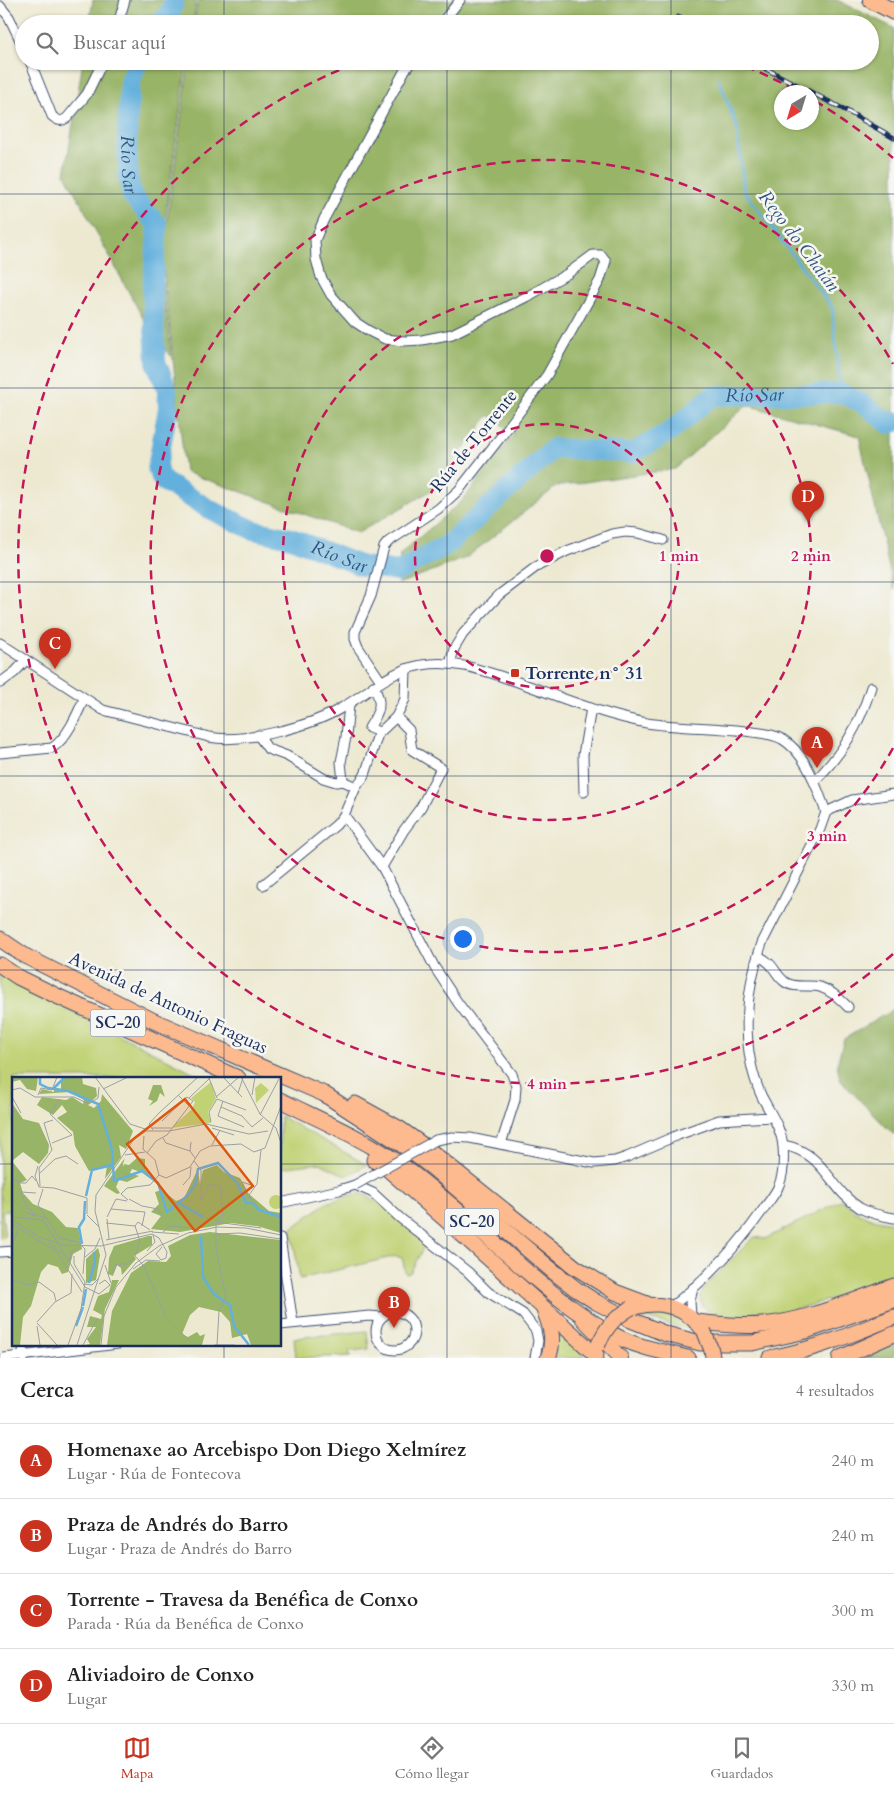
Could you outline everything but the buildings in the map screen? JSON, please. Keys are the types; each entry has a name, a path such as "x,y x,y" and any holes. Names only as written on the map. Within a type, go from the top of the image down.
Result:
{"highway":[{"path":"872,0 894,12"},
{"name":"Avenida de Antonio Fraguas","path":"0,939 25,956 146,1017 324,1094 402,1144 433,1168 554,1272 596,1302 631,1320 666,1334 700,1343 752,1343 806,1331 894,1300"},
{"name":"SC-20","path":"0,965 18,977 59,997 236,1077"},
{"path":"324,1094 346,1100 400,1129 424,1146 574,1267 615,1292 647,1304"},
{"name":"SC-20","path":"281,1100 362,1142 398,1163 461,1213 543,1285 578,1312 617,1336 658,1351 688,1358"},
{"path":"298,1109 389,1170 596,1352"},
{"path":"697,1323 732,1326 778,1323 807,1316 894,1286"},
{"path":"541,1304 553,1336 548,1358"},
{"path":"770,1358 799,1353 852,1335 894,1317"},
{"path":"840,1358 894,1334"}],"main road":[{"path":"596,1352 605,1330 617,1317 631,1308 647,1304 671,1306 697,1323 711,1349 713,1358"},
{"path":"578,1312 596,1334 621,1358"}],"street":[{"path":"121,15 125,0"},
{"path":"448,15 460,0"},
{"path":"0,6 9,17 15,29"},
{"path":"34,70 52,116 57,120 63,121 87,94 99,70"},
{"name":"Rúa de Torrente","path":"377,683 355,639 376,579 379,561 384,548 388,542 438,509 459,490 547,375 600,280 605,264 602,255 593,255 567,274 530,295 452,334 404,342 385,339 369,332 354,322 331,295 321,277 316,259 315,240 334,200 405,70"},
{"path":"450,664 454,649 463,634 499,595 536,566 567,551 612,534 638,533 663,540"},
{"path":"0,643 84,699 110,713 209,737 226,739 258,735 305,723 333,713 349,704 377,683 406,669 423,665 450,664 482,670 591,708 647,723 738,730 775,736 789,744 799,754 814,782 826,812 820,829 762,943 748,996 747,1037 756,1080 783,1144 782,1177 779,1186 748,1230 693,1288 671,1306"},
{"path":"0,682 15,672 26,660"},
{"path":"263,885 336,825 344,815 356,787 365,774 379,732 396,717 405,699 406,669"},
{"path":"377,683 380,704 369,728 379,732"},
{"path":"814,782 849,740 866,703 871,686"},
{"path":"0,753 52,748 59,743 84,699"},
{"path":"343,781 341,762 346,737 349,704"},
{"path":"584,792 583,756 591,708"},
{"path":"382,867 404,830 421,807 441,768 412,750 409,730 396,717"},
{"path":"258,735 268,749 287,756 323,778 336,782 343,781 356,787"},
{"path":"826,812 846,802 894,794"},
{"path":"344,815 382,867 434,968 463,1010 512,1074 516,1086 515,1100 501,1144"},
{"path":"758,956 769,962 786,983 818,986 832,992 848,1007"},
{"path":"281,1203 354,1185 436,1140 452,1137 501,1144 594,1163 627,1157 719,1120 772,1117"},
{"path":"783,1144 808,1153 824,1168 846,1196 859,1207 878,1216 894,1218"},
{"path":"354,1185 373,1193 400,1218 468,1272 488,1292 524,1314 536,1331 538,1341 535,1358"},
{"path":"281,1245 293,1323"},
{"path":"693,1288 690,1301 697,1323"},
{"path":"281,1325 369,1316 381,1317 398,1312 409,1317 414,1328 414,1334 409,1344 398,1350 386,1348 382,1345 378,1340 376,1328 381,1317"},
{"path":"4,1358 104,1346"}],"green space":[{"path":"93,0 196,0 194,15 90,15"},
{"path":"198,0 837,0 868,15 196,15"},
{"path":"879,21 894,28 894,590 859,436 747,405 675,469 557,486 466,558 398,584 400,554 462,501 514,434 489,415 432,490 358,533 185,472 162,257 188,70 879,70"},
{"path":"82,70 186,70 160,257 171,356 151,333 65,174"},
{"path":"0,974 202,1077 12,1077 12,1210 2,1212 5,1237 0,1238"},
{"path":"894,1009 894,1135 840,1080 837,1064 844,1039"},
{"path":"281,1117 367,1165 346,1176 320,1163 281,1168"},
{"path":"358,1193 385,1207 426,1243 410,1273 406,1274 402,1258 396,1256 300,1279 291,1229 326,1203"},
{"path":"842,1200 853,1210 866,1216 894,1223 894,1278 822,1302 788,1311 756,1316 728,1317 708,1311 700,1296 707,1284 754,1237 765,1239"},
{"path":"647,1313 671,1317 682,1322 692,1330 640,1316"},
{"path":"556,1327 584,1355 583,1358 555,1358"},
{"path":"367,1331 369,1349 349,1351 350,1356 296,1358 294,1338"},
{"path":"894,1343 894,1358 864,1358"}],"waterway":[{"name":"Río Sar","path":"167,15 172,9 174,0"},
{"name":"Río Sar","path":"135,70 130,83 127,132 128,177 132,196 158,225 152,291 156,362 167,390 168,408 157,468 163,481 209,509 253,530 291,538 362,566 399,571 447,545 554,448 632,453 671,431 712,396 841,393 864,404 889,424 894,422"},
{"name":"Rego do Chaián","path":"719,79 737,127 744,191 832,307 841,393"}],"railway":[{"path":"768,70 894,138"}],"place":[{"name":"Aliviadoiro de Conxo","path":"808,522"},
{"name":"Torrente - Travesa da Benéfica de Conxo","path":"55,669"},
{"name":"Torrente n° 31","path":"515,673"},
{"name":"Homenaxe ao Arcebispo Don Diego Xelmírez","path":"817,768"},
{"name":"Praza de Andrés do Barro","path":"394,1328"}]}
